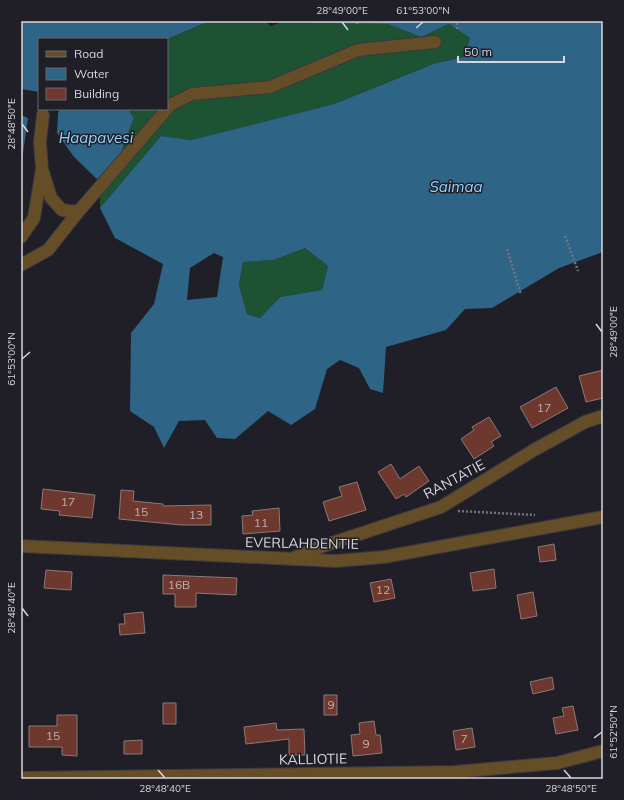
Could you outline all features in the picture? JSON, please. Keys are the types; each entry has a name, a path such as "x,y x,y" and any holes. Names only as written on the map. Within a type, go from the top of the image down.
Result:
{"street":[{"path":"168,108 170,105 192,94 270,87 358,50 435,42"},
{"path":"21,265 48,250 78,212 166,110"},
{"path":"43,115 40,142 42,169 50,198 62,210 78,212"},
{"path":"21,237 34,218 42,169"},
{"name":"RANTATIE","path":"288,560 317,548 441,507 534,450 585,422 603,416"},
{"name":"EVERLAHDENTIE","path":"21,546 288,560 336,561 384,557 603,517"},
{"name":"KALLIOTIE","path":"21,778 454,772 557,763 603,751"}],"path":[{"path":"456,29 458,21"},
{"path":"565,236 578,271"},
{"path":"507,249 521,295"},
{"path":"441,507 455,511 539,516"}],"green space":[{"path":"210,21 264,21 271,26 284,21 388,24 421,37 449,24 470,38 464,57 436,63 334,104 191,140 161,136 100,208 100,182 120,160 124,143 134,118 129,110 168,110 168,39"},
{"path":"305,248 328,266 322,290 280,297 260,318 247,314 239,285 243,262 274,260"}],"water":[{"path":"21,21 210,21 168,39 38,38 38,92 21,89"},
{"name":"Saimaa","path":"310,21 603,21 603,252 559,268 492,308 465,309 446,330 386,347 383,393 370,389 359,368 340,360 327,369 315,409 291,425 268,411 235,439 217,438 205,420 179,421 164,448 154,427 130,411 131,333 154,304 163,264 115,238 100,208 161,136 191,140 334,104 436,63 464,57 470,38 449,24 421,37 388,24 317,23","holes":["305,248 328,266 322,290 280,297 260,318 247,314 239,285 243,262 274,260","214,253 223,257 217,297 187,300 190,268"]},
{"name":"Haapavesi","path":"60,110 129,110 134,118 124,143 120,160 100,182 74,157 57,133"},
{"name":"Haapavesi","path":"21,115 28,118 21,167"}],"building":[{"path":"603,370 603,398 586,402 579,376"},
{"path":"556,387 568,408 532,428 520,407"},
{"path":"489,417 501,436 491,442 494,446 474,459 461,439 474,430 472,427"},
{"path":"391,464 400,479 419,466 429,481 406,497 404,494 396,499 378,472"},
{"path":"357,482 366,510 329,521 323,502 342,496 339,487"},
{"path":"43,489 95,495 92,518 59,515 60,511 41,509"},
{"path":"121,490 134,491 133,501 163,504 163,506 211,505 211,525 182,525 119,519"},
{"path":"279,508 280,531 243,534 242,516 253,515 252,511"},
{"path":"554,544 556,560 540,562 538,547"},
{"path":"494,569 496,588 473,591 470,573"},
{"path":"46,570 72,572 71,590 44,588"},
{"path":"163,575 237,578 236,595 196,593 196,607 175,607 175,594 163,594"},
{"path":"391,579 395,598 374,602 370,583"},
{"path":"533,592 537,616 521,619 517,595"},
{"path":"143,612 145,633 120,635 119,624 125,624 124,614"},
{"path":"552,677 554,689 533,694 530,682"},
{"path":"324,695 337,695 337,715 324,715"},
{"path":"163,703 176,703 176,724 163,724"},
{"path":"573,706 578,730 556,734 553,718 564,716 562,708"},
{"path":"57,715 77,715 77,756 62,755 62,747 29,747 29,726 57,726"},
{"path":"374,721 376,735 380,735 382,753 353,756 351,735 360,734 359,723"},
{"path":"276,723 277,730 304,729 305,755 289,755 289,739 246,744 244,727"},
{"path":"472,728 475,747 456,750 453,731"},
{"path":"142,740 142,754 124,754 124,741"}]}
